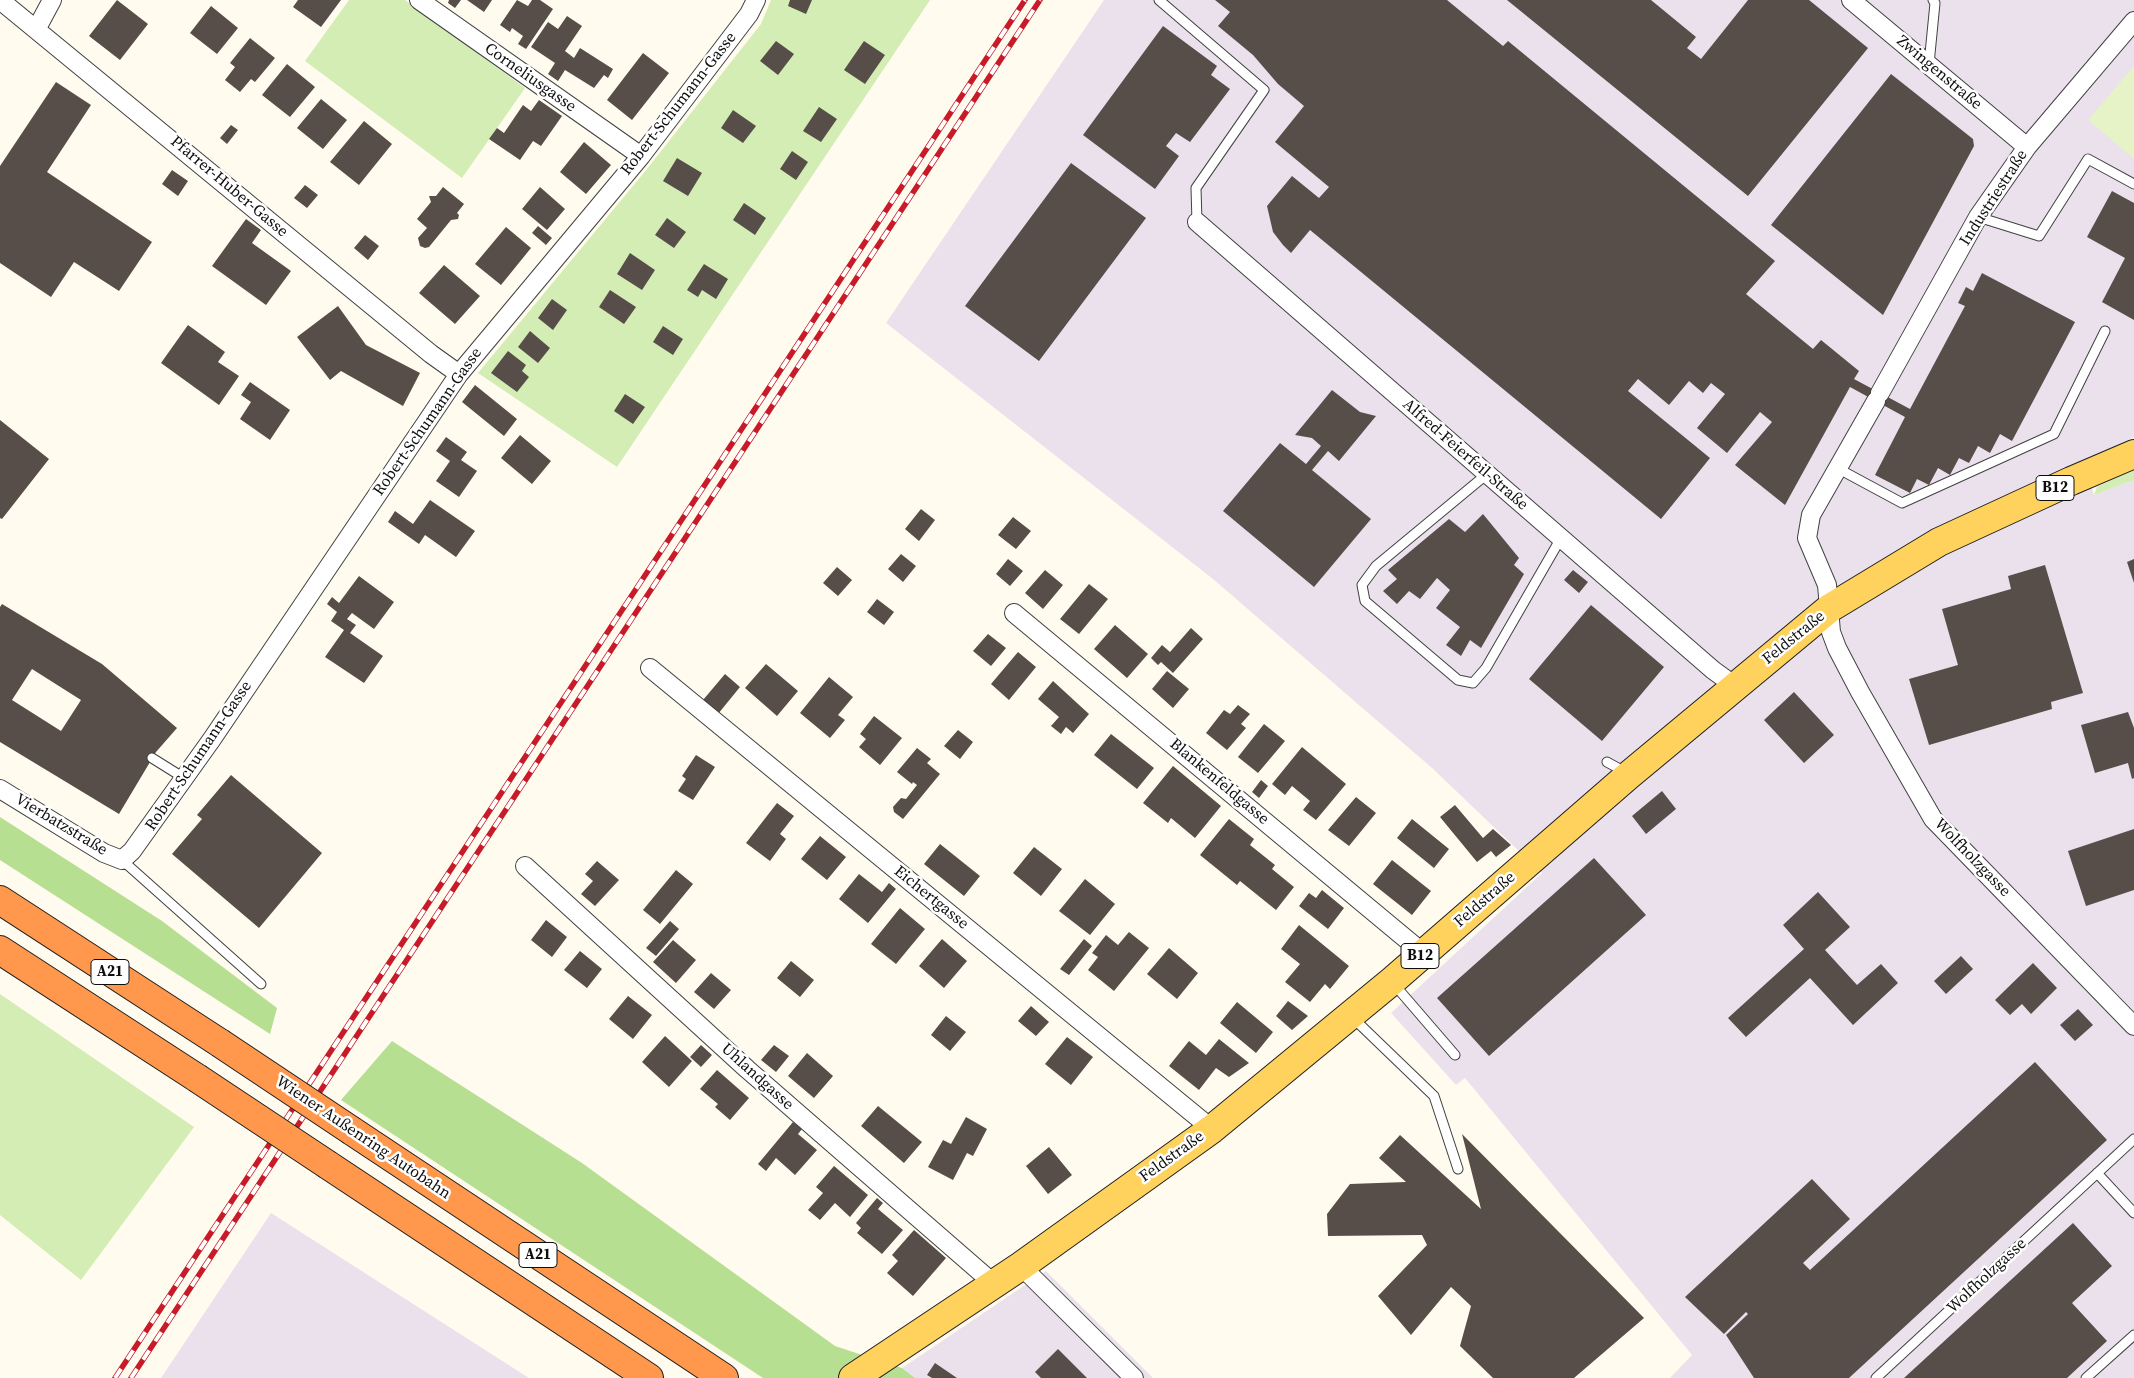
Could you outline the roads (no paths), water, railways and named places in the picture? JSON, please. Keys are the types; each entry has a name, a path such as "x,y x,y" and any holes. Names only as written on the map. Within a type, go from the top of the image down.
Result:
{"highway":[{"name":"Wiener Außenring Autobahn","path":"0,900 220,1043 724,1378"},
{"name":"A21","path":"0,950 198,1078 649,1378"}],"main road":[{"name":"Feldstraße","path":"853,1378 1021,1266 1212,1129 1392,981 1618,768 1735,686 1830,608 1939,542 2134,454"}],"street":[{"name":"Pfarrer-Huber-Gasse","path":"0,0 37,28 431,354 459,374"},
{"path":"37,28 52,0"},
{"name":"Corneliusgasse","path":"419,0 640,156"},
{"name":"Robert-Schumann-Gasse","path":"122,860 143,838 459,374 640,156 749,14 756,0"},
{"name":"Zwingenstraße","path":"1851,0 2027,147"},
{"name":"Industriestraße","path":"1830,608 1827,585 1807,538 1811,515 1978,217 2027,147 2134,21"},
{"name":"Alfred-Feierfeil-Straße","path":"1197,222 1713,670 1735,686"},
{"name":"Wolfholzgasse","path":"1830,608 1831,632 1837,648 1933,819 2134,1026"},
{"name":"Blankenfeldgasse","path":"1014,613 1423,953"},
{"name":"Eichertgasse","path":"650,668 1212,1129"},
{"name":"Vierbatzstraße","path":"0,788 104,853 122,860"},
{"name":"Uhlandgasse","path":"525,866 747,1069 993,1283"},
{"path":"1021,1266 1134,1378"}],"lane":[{"path":"1159,0 1264,90 1196,188 1197,222"},
{"path":"1929,64 1935,3 1933,0"},
{"path":"1978,217 2039,236 2088,159 2134,184"},
{"path":"1837,468 1902,503 2054,434 2106,332"},
{"path":"1487,474 1376,566 1362,585 1365,601 1458,680 1472,683 1486,668 1561,538"},
{"path":"152,758 184,778"},
{"path":"122,860 261,984"},
{"path":"1392,981 1455,1055"},
{"path":"1350,1015 1434,1096 1458,1169"},
{"name":"Wolfholzgasse","path":"1876,1378 2134,1139"},
{"path":"2097,1173 2134,1213"},
{"path":"2086,1378 2134,1335"}],"railway":[{"path":"115,1378 1025,0"},
{"path":"131,1378 1040,0"}]}
